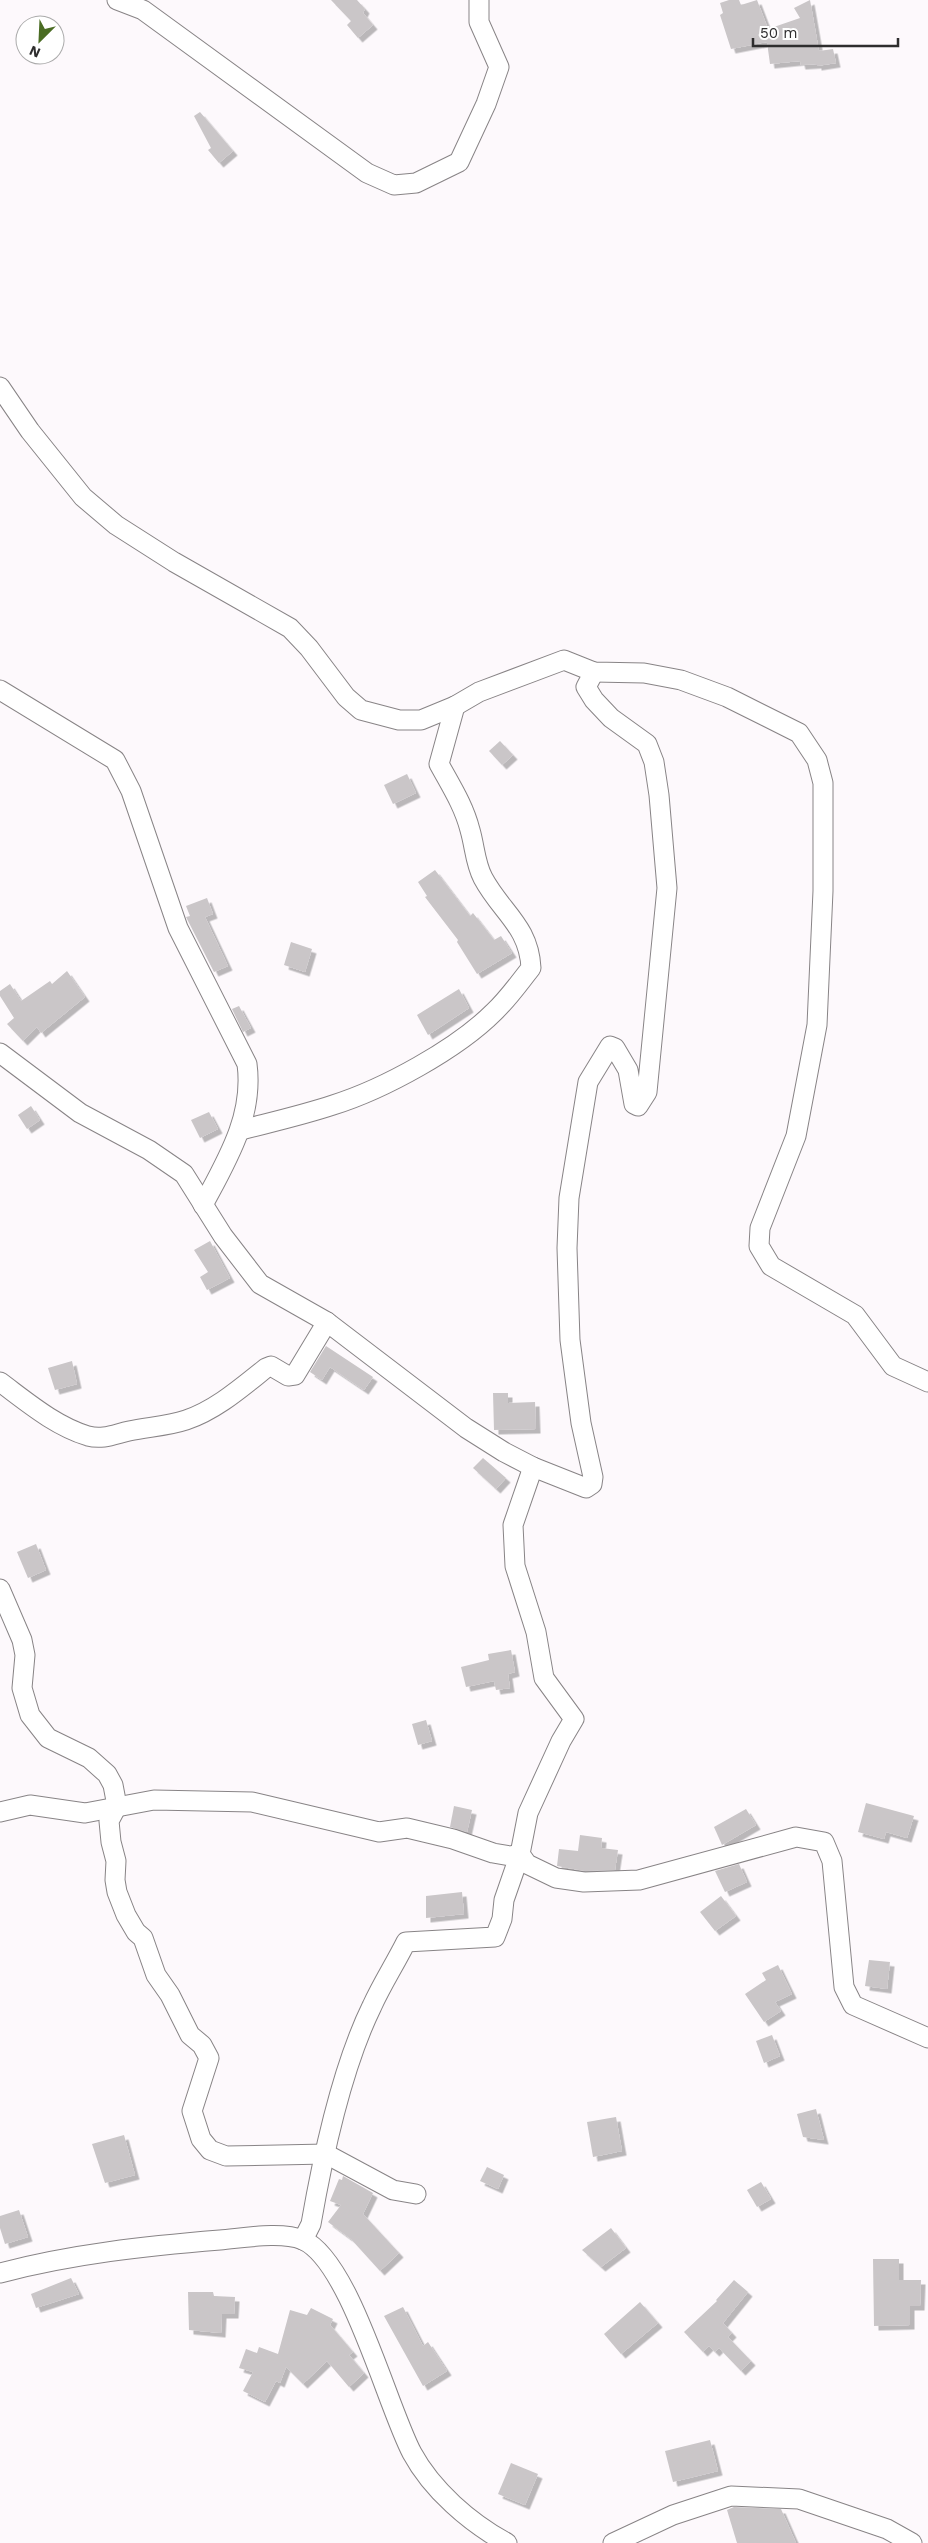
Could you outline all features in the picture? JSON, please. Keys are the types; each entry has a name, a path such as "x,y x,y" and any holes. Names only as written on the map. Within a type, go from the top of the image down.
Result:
{"street":[{"path":"117,0 143,10 367,173 394,185 416,183 459,162 486,104 498,67 479,22 478,0"},
{"path":"0,387 30,431 83,498 116,525 174,562 290,628 309,648 346,697 361,710 399,720 421,720 455,706 479,692 564,660 594,672 644,673 681,680 727,697 799,733 817,760 823,783 823,891 816,1025 796,1136 760,1228 759,1246 771,1266 855,1315 893,1366 928,1382"},
{"path":"0,1053 80,1113 149,1150 184,1174 223,1236 260,1284 327,1322 466,1428 533,1467 586,1488 592,1484 594,1477 581,1422 570,1340 567,1248 569,1198 588,1082 610,1046 615,1048 628,1070 634,1104 638,1106 647,1092 667,888 659,795 654,762 647,744 611,718 594,700 586,687 594,672"},
{"path":"0,690 115,760 131,791 178,928 247,1064 250,1085 241,1130 203,1205"},
{"path":"241,1130 341,1103 364,1094 425,1062 468,1034 494,1013 531,968 530,952 524,934 484,879 476,862 470,830 460,801 439,764 455,706"},
{"path":"0,1382 53,1420 91,1437 108,1437 127,1431 186,1420 212,1407 271,1366 288,1376 295,1375 327,1322"},
{"path":"303,2240 311,2224 326,2154 351,2061 371,2007 406,1942 495,1937 502,1919 504,1900 520,1854 528,1813 561,1740 574,1719 544,1678 536,1632 515,1566 513,1525 533,1467"},
{"path":"0,1589 22,1640 25,1655 22,1688 30,1715 48,1738 89,1758 100,1766 113,1785 117,1806 110,1821 111,1842 116,1861 115,1880 117,1892 126,1915 136,1932 143,1938 156,1975 170,1994 190,2035 202,2045 209,2058 192,2111 201,2139 210,2150 226,2156 326,2154 393,2190 416,2194"},
{"path":"0,1812 30,1805 85,1813 154,1800 252,1802 379,1832 407,1828 453,1839 493,1854 510,1856 520,1854"},
{"path":"520,1854 527,1864 556,1878 584,1882 639,1880 796,1837 824,1842 832,1861 844,1987 853,2005 928,2038"},
{"path":"0,2273 35,2264 138,2247 268,2236 303,2240 322,2253 340,2280 412,2453 442,2494 493,2535 507,2543"},
{"path":"613,2543 673,2515 731,2496 799,2499 887,2529 912,2543"}],"building":[{"path":"331,0 357,0 365,9 363,13 373,25 358,38 347,25 351,21"},
{"path":"729,0 739,0 741,5 757,0 768,29 800,18 794,8 810,0 819,51 833,49 836,63 817,66 817,64 801,65 800,61 770,64 767,42 731,49 720,15 723,13 720,3"},
{"path":"200,112 233,151 219,163 208,150 211,148 194,116"},
{"path":"500,741 513,755 502,765 489,751"},
{"path":"407,774 416,793 393,804 384,785"},
{"path":"435,870 470,916 473,913 494,940 501,936 512,953 477,974 457,942 458,940 425,897 427,896 418,882"},
{"path":"207,898 213,914 205,917 228,966 214,972 186,917 190,916 186,906"},
{"path":"291,942 312,949 305,972 284,965"},
{"path":"67,971 85,997 41,1033 37,1027 23,1041 7,1024 14,1018 0,996 0,991 10,984 21,1001 50,981 52,984"},
{"path":"459,989 469,1008 428,1035 417,1015"},
{"path":"239,1006 251,1028 243,1032 232,1009"},
{"path":"31,1106 40,1120 27,1129 18,1115"},
{"path":"209,1112 218,1129 200,1138 191,1120"},
{"path":"210,1241 230,1278 207,1290 200,1277 208,1272 194,1250"},
{"path":"326,1346 373,1377 364,1390 330,1367 322,1380 310,1372"},
{"path":"72,1361 77,1384 55,1390 48,1368"},
{"path":"493,1393 508,1393 508,1403 535,1402 536,1429 494,1430"},
{"path":"483,1458 506,1478 496,1489 473,1468"},
{"path":"36,1544 46,1570 28,1578 17,1552"},
{"path":"511,1650 515,1672 508,1674 510,1688 496,1690 494,1681 466,1687 461,1667 489,1660 488,1654"},
{"path":"426,1720 432,1741 418,1745 412,1724"},
{"path":"866,1803 914,1816 907,1838 886,1832 884,1839 858,1832"},
{"path":"454,1806 472,1810 467,1832 450,1827"},
{"path":"746,1809 756,1825 722,1845 714,1827"},
{"path":"580,1835 602,1838 601,1848 618,1850 615,1870 585,1871 557,1866 559,1849 578,1851"},
{"path":"739,1864 747,1882 725,1892 715,1871"},
{"path":"462,1892 464,1914 426,1918 426,1896"},
{"path":"721,1896 736,1916 715,1931 700,1912"},
{"path":"869,1960 890,1962 887,1989 865,1986"},
{"path":"778,1965 792,1994 775,2002 781,2011 764,2022 745,1994 766,1980 762,1973"},
{"path":"772,2035 780,2056 764,2063 756,2041"},
{"path":"816,2109 824,2140 803,2137 797,2114"},
{"path":"616,2117 622,2151 593,2157 587,2122"},
{"path":"124,2135 135,2175 105,2183 92,2144"},
{"path":"487,2167 504,2175 498,2189 480,2181"},
{"path":"343,2176 373,2193 363,2214 399,2253 380,2271 351,2239 328,2222 341,2205 330,2201 339,2179 342,2180"},
{"path":"761,2182 771,2199 757,2207 747,2190"},
{"path":"19,2210 28,2237 5,2244 0,2228 0,2216"},
{"path":"611,2228 626,2248 601,2267 582,2250"},
{"path":"873,2259 899,2259 899,2280 921,2280 920,2306 910,2306 910,2325 874,2326"},
{"path":"71,2278 79,2294 36,2308 31,2294"},
{"path":"734,2280 748,2292 723,2323 732,2333 728,2337 751,2361 741,2371 719,2348 715,2352 709,2346 703,2352 684,2332 717,2301"},
{"path":"188,2292 213,2292 214,2296 235,2297 234,2314 222,2314 221,2333 189,2330"},
{"path":"640,2302 658,2323 621,2354 604,2334"},
{"path":"403,2307 423,2346 428,2342 447,2371 423,2386 384,2316"},
{"path":"311,2308 333,2319 330,2325 353,2352 349,2355 364,2373 349,2387 327,2361 303,2384 286,2367 280,2383 276,2381 265,2402 243,2391 253,2372 239,2368 246,2349 257,2353 259,2347 278,2354 290,2310 307,2315"},
{"path":"710,2440 718,2471 673,2482 665,2451"},
{"path":"511,2463 538,2474 525,2505 498,2494"},
{"path":"734,2507 781,2509 796,2543 737,2543 727,2510"}]}
